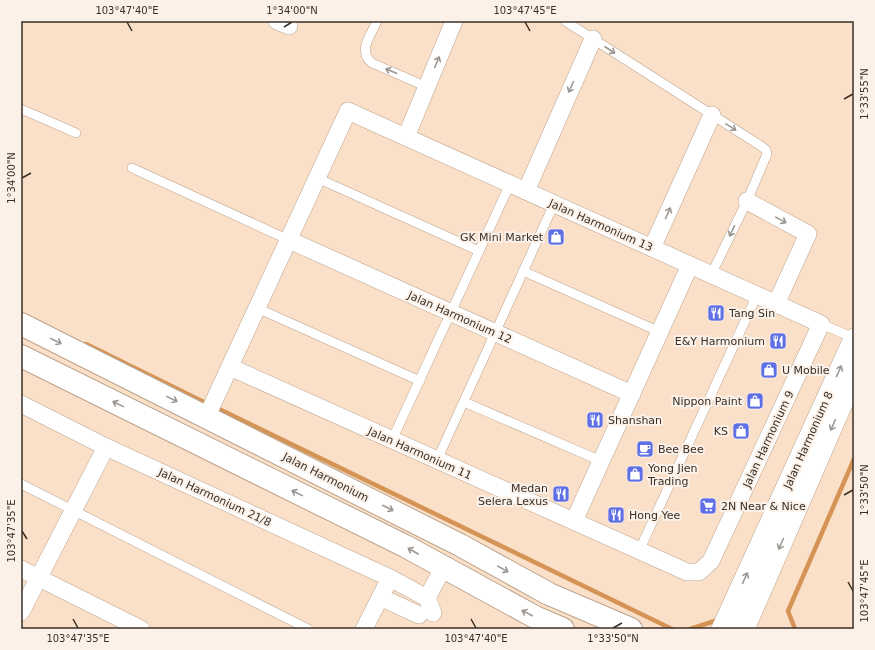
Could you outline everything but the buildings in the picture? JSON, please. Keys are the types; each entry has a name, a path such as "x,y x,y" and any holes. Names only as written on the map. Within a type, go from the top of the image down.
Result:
{"main road":[{"name":"Jalan Harmonium","path":"21,324 207,416 460,545 549,594 631,629"},
{"path":"21,356 405,546 535,617 563,629"}],"street":[{"path":"406,137 454,21"},
{"path":"526,191 593,39"},
{"name":"Jalan Harmonium 13","path":"317,178 348,111 821,324"},
{"path":"652,248 712,115"},
{"path":"207,416 317,178"},
{"path":"747,201 808,234 776,304"},
{"name":"Jalan Harmonium 12","path":"288,240 632,394"},
{"path":"574,521 690,265"},
{"name":"Jalan Harmonium 9","path":"699,572 711,561 821,324"},
{"name":"Jalan Harmonium 8","path":"735,623 854,339"},
{"name":"Jalan Harmonium 11","path":"230,367 687,572 699,572"},
{"name":"Jalan Harmonium 8","path":"735,623 854,376"},
{"name":"Jalan Harmonium 21/8","path":"21,404 106,447 390,578 426,609"},
{"path":"21,612 106,447"},
{"path":"380,597 426,609 443,568"},
{"path":"21,569 141,629"},
{"path":"364,629 390,578"}],"lane":[{"path":"377,21 365,47 364,53 368,60 427,86"},
{"path":"565,21 766,150 767,154 747,201 711,275"},
{"path":"21,109 76,133"},
{"path":"132,168 288,240"},
{"path":"317,178 479,251"},
{"path":"392,440 510,184"},
{"path":"437,460 554,204"},
{"path":"523,271 660,332"},
{"path":"639,551 757,296"},
{"path":"258,308 420,380"},
{"name":"Jalan Harmonium 13","path":"821,324 854,339"},
{"path":"464,402 601,461"},
{"path":"21,484 308,629"}],"waterway":[{"path":"86,344 208,404"},
{"path":"215,407 672,629"},
{"path":"795,629 788,611 854,459"},
{"path":"690,629 718,620"}],"place":[{"name":"GK Mini Market","path":"556,237"},
{"name":"Tang Sin","path":"716,313"},
{"name":"E&Y Harmonium","path":"778,341"},
{"name":"U Mobile","path":"769,370"},
{"name":"Nippon Paint","path":"755,401"},
{"name":"Shanshan","path":"595,420"},
{"name":"KS","path":"741,431"},
{"name":"Bee Bee","path":"645,449"},
{"name":"Yong Jien Trading","path":"635,474"},
{"name":"Medan Selera Lexus","path":"561,494"},
{"name":"2N Near & Nice","path":"708,506"},
{"name":"Hong Yee","path":"616,515"}]}
